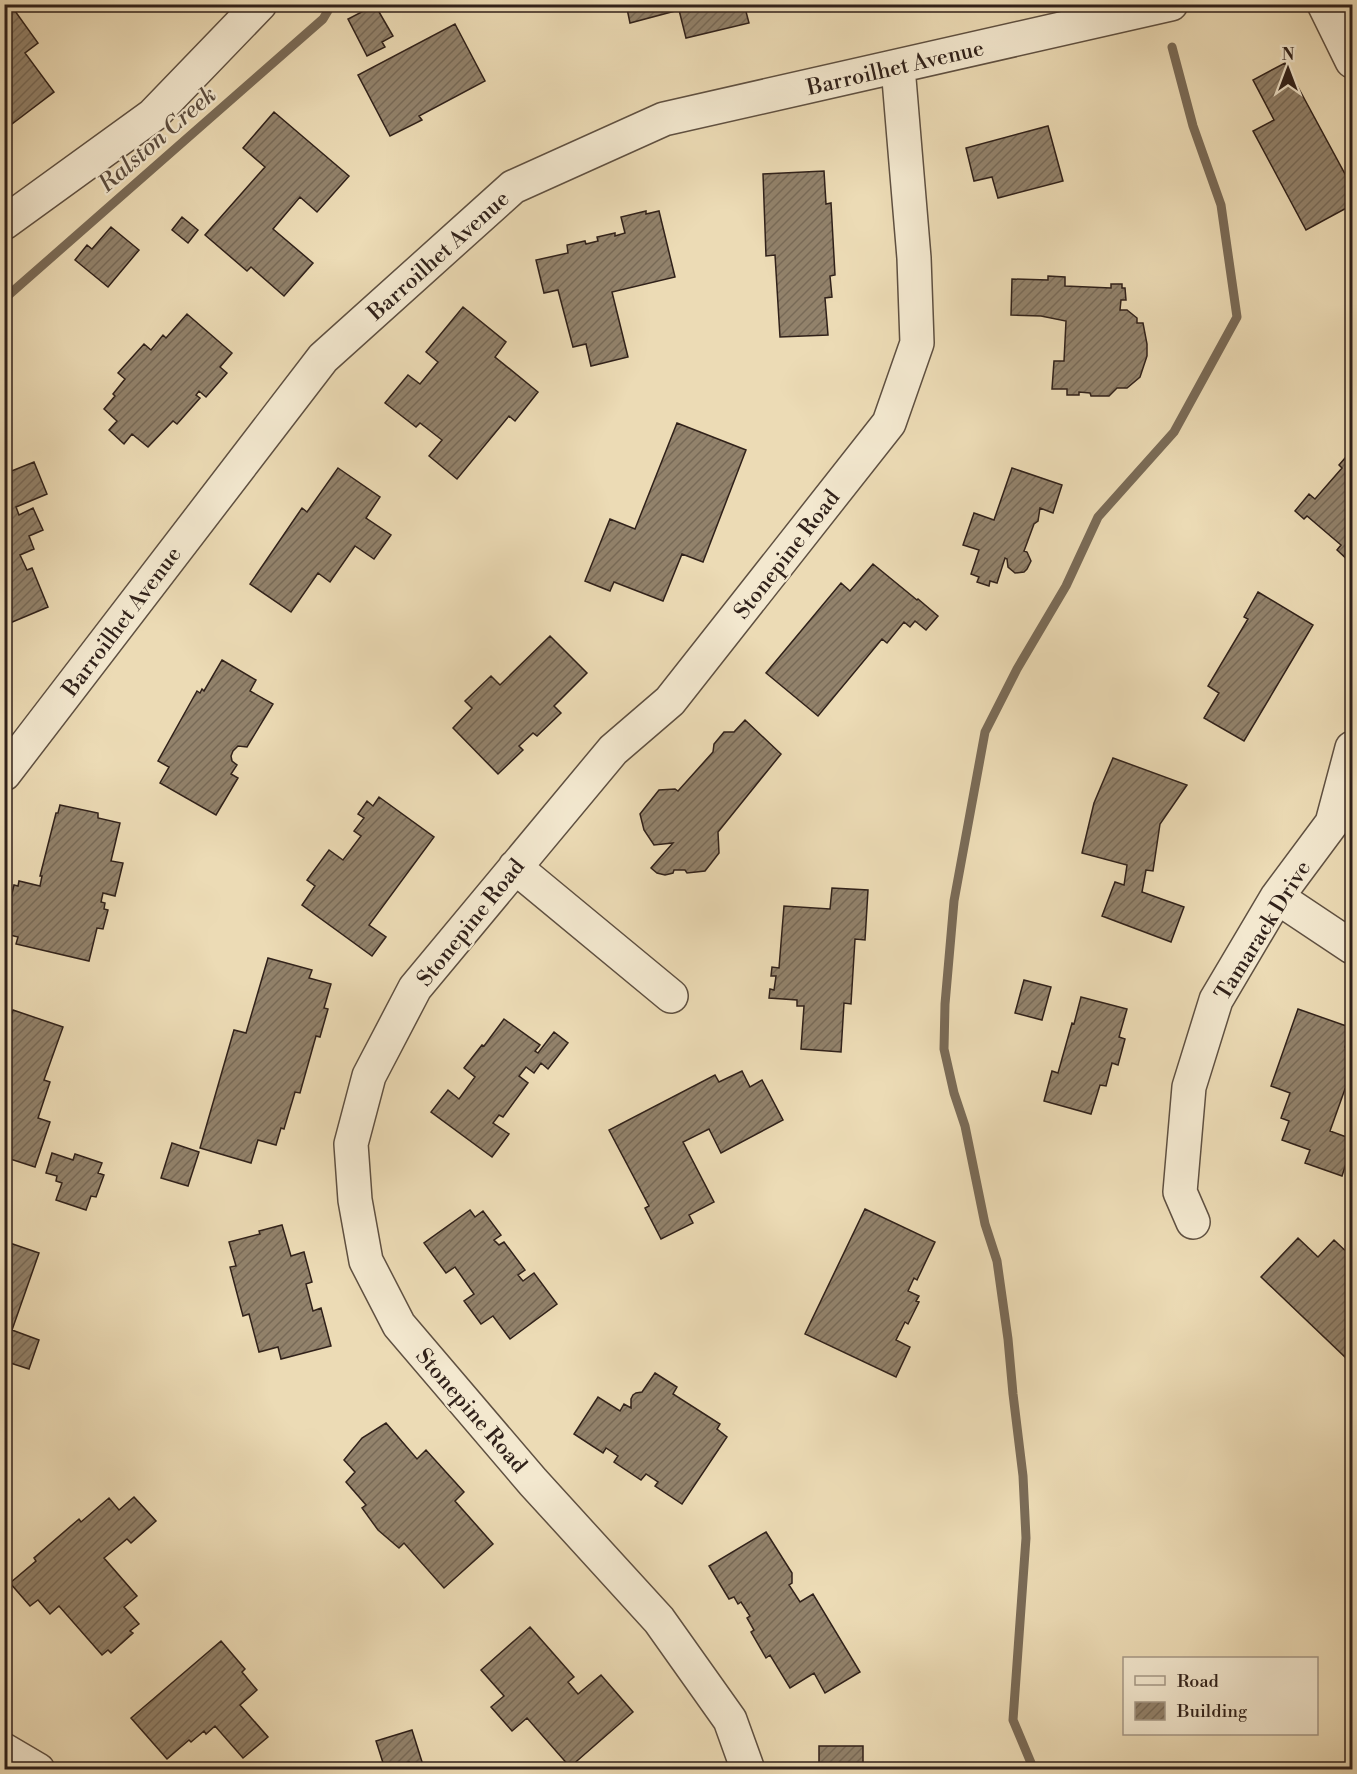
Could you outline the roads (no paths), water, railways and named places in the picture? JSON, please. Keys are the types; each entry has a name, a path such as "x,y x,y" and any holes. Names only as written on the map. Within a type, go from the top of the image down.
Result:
{"street":[{"path":"4,223 153,115 260,4"},
{"name":"Barroilhet Avenue","path":"4,774 323,358 513,187 664,119 1171,4"},
{"path":"1324,4 1353,61"},
{"name":"Stonepine Road","path":"748,1770 730,1720 659,1620 533,1482 399,1325 366,1261 356,1200 351,1144 369,1076 415,988 613,750 670,701 889,423 917,343 914,258 898,67"},
{"name":"Tamarack Drive","path":"1193,1222 1180,1192 1189,1087 1216,1000 1277,897 1332,823 1353,748"},
{"path":"515,867 671,996"},
{"path":"1277,897 1353,947"},
{"path":"4,1750 38,1770"}],"waterway":[{"name":"Ralston Creek","path":"4,299 323,19 332,4"},
{"path":"1034,1770 1013,1720 1026,1538 1023,1476 1008,1339 997,1261 985,1224 965,1126 954,1093 944,1049 945,1004 954,901 985,732 1017,669 1066,586 1098,517 1174,432 1237,317 1221,205 1193,126 1172,47"}]}
